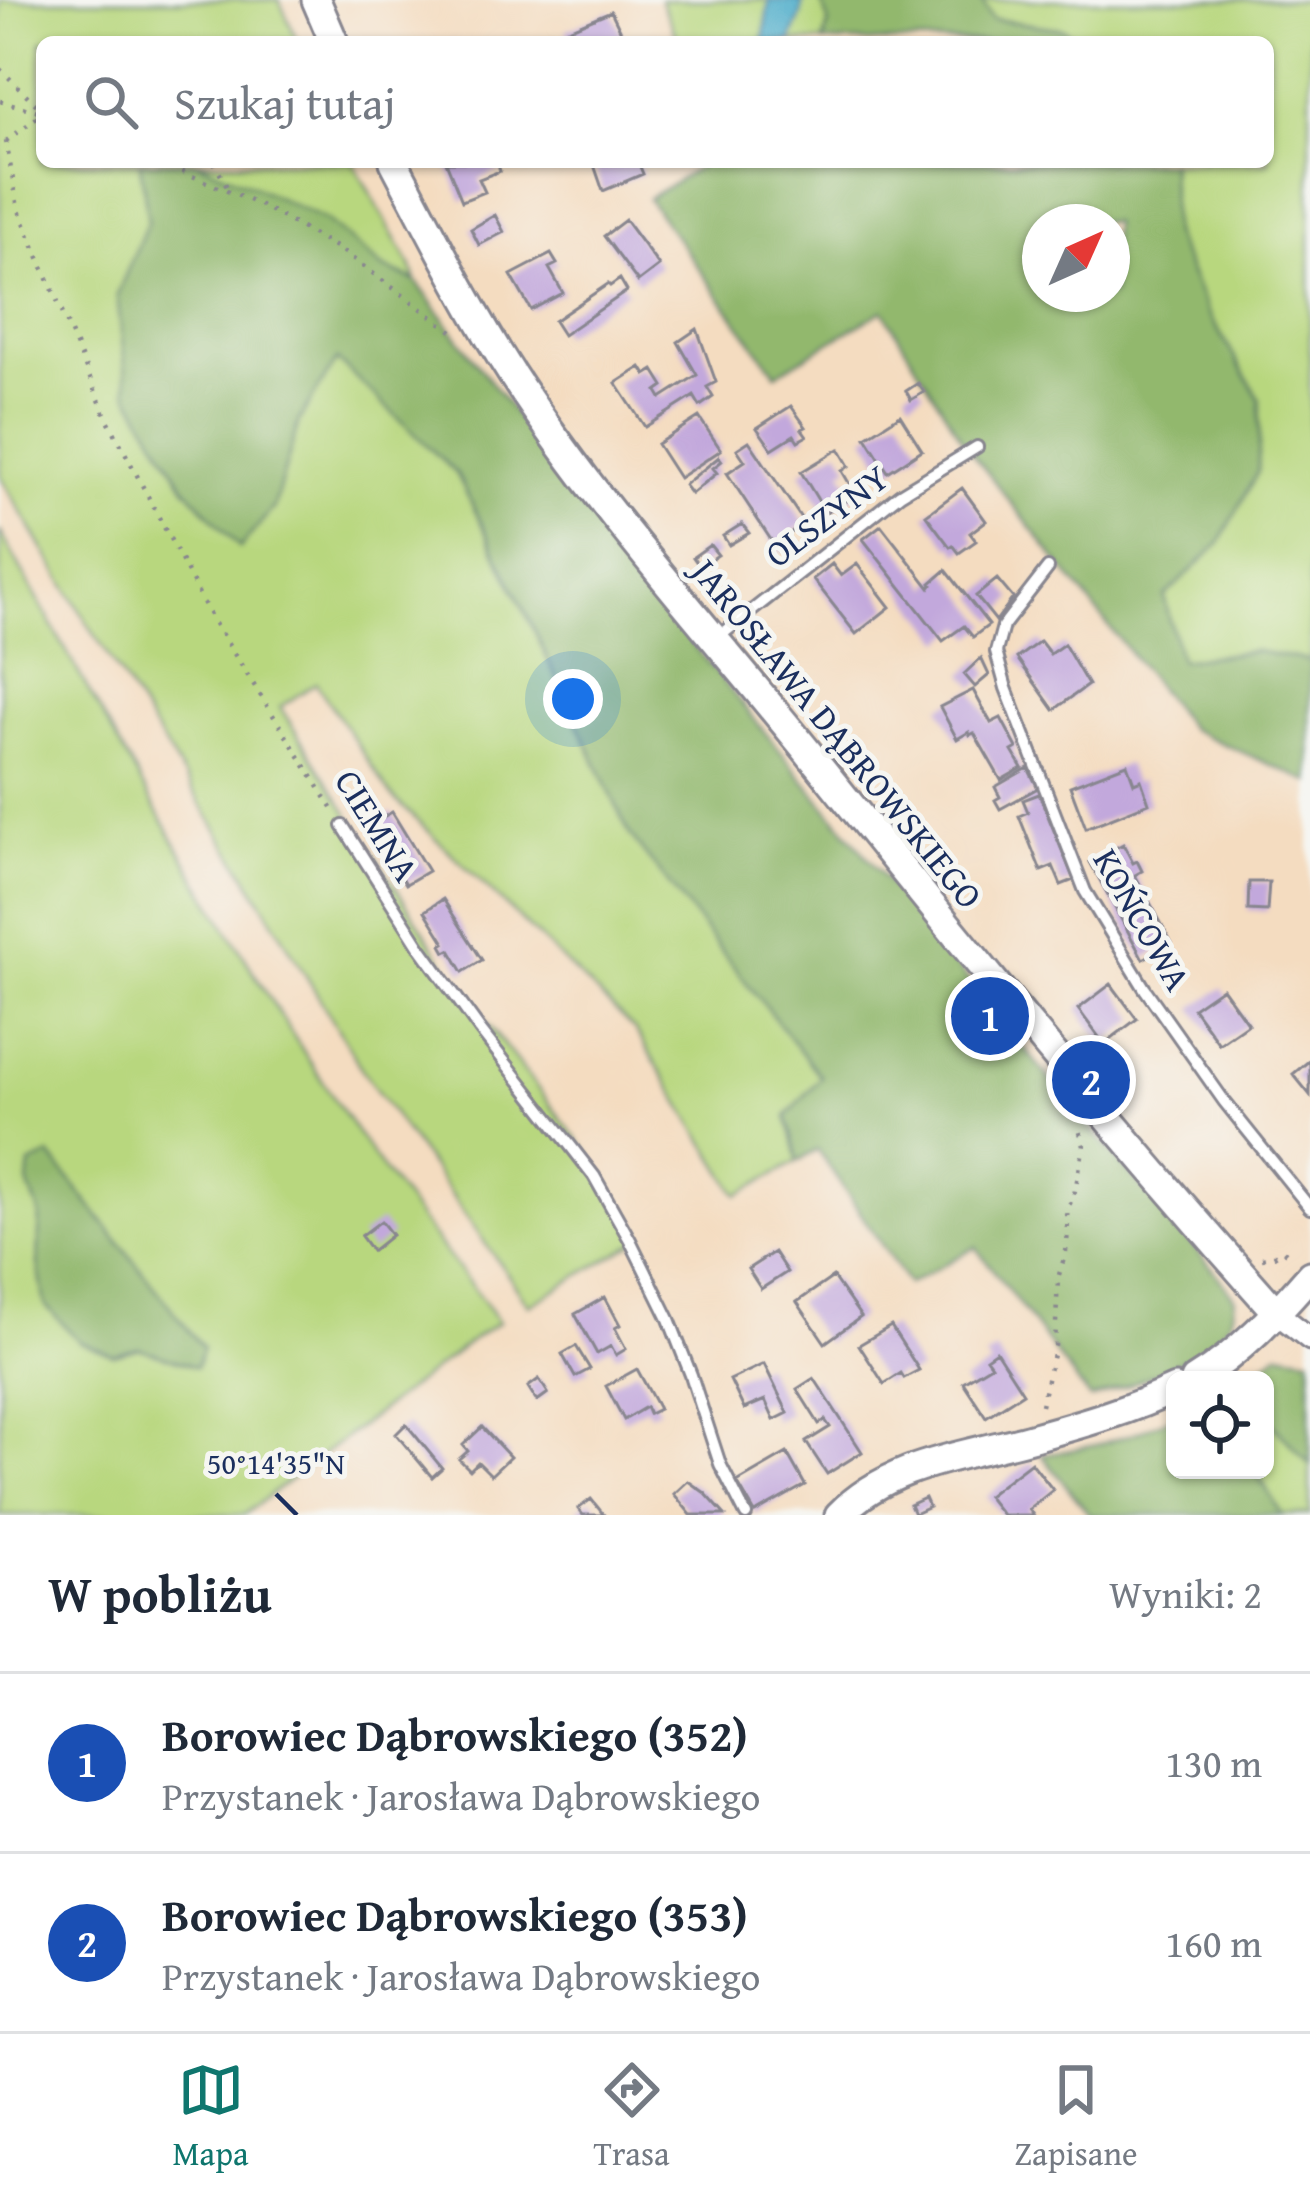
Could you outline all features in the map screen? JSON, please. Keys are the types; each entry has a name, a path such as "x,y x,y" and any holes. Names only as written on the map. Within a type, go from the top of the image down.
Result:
{"street":[{"path":"316,0 331,36"},
{"name":"JAROSŁAWA DĄBROWSKIEGO","path":"397,168 514,377 594,490 1077,1082 1277,1312"},
{"path":"1208,1371 1277,1312 1310,1275"},
{"path":"1277,1312 1310,1339"},
{"path":"838,1515 867,1491 950,1456 1031,1438 1166,1393"}],"lane":[{"name":"OLSZYNY","path":"716,639 900,494 977,447"},
{"name":"KOŃCOWA","path":"1048,568 1004,626 996,652 1085,891 1145,989 1223,1101 1310,1208"},
{"name":"CIEMNA","path":"343,826 420,947 594,1176 669,1319 720,1465 746,1515"}],"path":[{"path":"0,69 36,106"},
{"path":"0,101 36,110"},
{"path":"3,140 36,116"},
{"name":"CIEMNA","path":"3,140 18,208 106,416 212,619 343,826"},
{"path":"174,168 262,206 341,250 457,335"},
{"path":"217,168 230,192"},
{"path":"1031,1438 1055,1346 1058,1278 1068,1232 1066,1210 1084,1146 1066,1097 1077,1082"}],"green space":[{"path":"0,0 279,0 295,36 36,36 36,168 141,168 149,221 117,295 274,507 299,420 337,359 457,474 630,835 821,1077 787,1116 798,1161 738,1195 635,1030 391,795 316,683 280,707 464,994 588,1153 641,1239 529,1305 363,1071 0,476"},
{"path":"660,0 820,0 829,22 825,36 676,36"},
{"path":"820,0 982,0 992,19 1064,29 1073,36 825,36 829,22"},
{"path":"982,0 1310,0 1310,661 1255,651 1180,660 1164,596 1219,544 1258,471 1260,401 1208,313 1172,233 1170,168 1274,168 1274,36 1073,36 1064,29 992,19"},
{"path":"141,168 211,168 325,220 384,268 416,281 612,546 1075,1110 1213,1269 1235,1298 1232,1317 1223,1331 1169,1367 1090,1399 976,1247 908,1284 818,1150 798,1161 787,1116 821,1077 630,835 457,474 337,360 299,420 274,507 240,548 185,487 128,393 117,295 148,221"},
{"path":"210,168 356,168 416,281 384,268 325,220"},
{"path":"697,168 1170,168 1172,233 1208,313 1260,400 1258,471 1219,544 1164,597 1180,660 1255,651 1310,661 1310,782 1190,729 964,443 883,310 776,374 648,199"},
{"path":"0,531 262,986 374,1157 499,1322 244,1515 0,1515","holes":["40,1215 196,1366 139,1348 113,1355 38,1264"]},
{"path":"50,1155 203,1348 196,1367 139,1348 113,1355 80,1342 45,1305 38,1264 40,1215 28,1183 30,1164"},
{"path":"1279,1352 1310,1357 1310,1465 1274,1425 1274,1371 1255,1371"},
{"path":"1166,1419 1166,1479 1260,1479 1282,1515 1090,1515 1042,1455 1141,1430"},
{"path":"1274,1425 1310,1465 1310,1515 1282,1515 1260,1479 1274,1479"}],"water":[{"path":"769,0 802,0 793,36 764,36"}],"building":[{"path":"611,11 623,36 568,36 566,30"},
{"path":"448,168 499,168 479,179 485,192 462,201"},
{"path":"595,168 640,168 643,174 603,191"},
{"path":"495,215 504,232 479,245 471,229"},
{"path":"625,220 659,266 638,282 604,236"},
{"path":"551,254 557,264 549,268 563,293 531,310 511,275"},
{"path":"620,279 627,291 563,335 554,321"},
{"path":"697,329 716,382 707,387 713,397 700,406 694,396 645,427 616,383 641,367 646,375 654,370 664,386 657,391 661,398 697,375 678,342"},
{"path":"918,383 924,392 911,400 906,391"},
{"path":"791,406 807,436 798,441 794,435 772,449 757,428"},
{"path":"900,415 922,450 888,472 866,437"},
{"path":"699,417 721,450 679,478 657,444"},
{"path":"749,441 805,524 786,536 792,544 779,552 727,473 745,461 737,449"},
{"path":"839,449 849,466 842,471 856,495 826,513 801,472"},
{"path":"719,457 722,461 713,468 717,473 691,494 684,485"},
{"path":"962,488 986,521 970,533 976,541 959,553 926,515"},
{"path":"742,524 749,533 729,545 723,536"},
{"path":"881,525 930,588 946,570 989,625 973,637 964,626 943,641 863,539"},
{"path":"710,545 718,555 700,567 693,557"},
{"path":"832,564 841,576 857,564 890,607 856,634 813,579"},
{"path":"997,579 1013,598 996,621 976,596"},
{"path":"1040,641 1050,654 1064,644 1088,685 1054,710 1017,658"},
{"path":"981,658 989,675 975,687 964,674"},
{"path":"973,690 991,723 1001,718 1017,748 1012,751 1022,768 1001,780 974,733 957,739 940,707"},
{"path":"1127,764 1134,783 1141,780 1149,803 1086,828 1070,786"},
{"path":"1028,768 1038,788 1000,809 995,787"},
{"path":"1039,794 1074,880 1061,885 1053,866 1041,871 1019,816 1028,812 1023,800"},
{"path":"392,812 428,871 406,884 384,847 376,843 380,840 371,824"},
{"path":"1123,844 1142,871 1135,875 1172,943 1143,959 1090,862"},
{"path":"1249,882 1269,882 1267,911 1248,910"},
{"path":"443,899 482,960 463,972 450,950 446,952 425,911"},
{"path":"1111,984 1137,1019 1104,1044 1078,1009"},
{"path":"1222,988 1248,1024 1219,1044 1193,1008"},
{"path":"1310,1060 1310,1095 1293,1074"},
{"path":"381,1221 392,1235 372,1251 361,1236"},
{"path":"774,1252 787,1272 761,1289 748,1269"},
{"path":"833,1277 861,1317 825,1343 797,1302"},
{"path":"605,1297 626,1349 616,1355 611,1346 597,1354 575,1314"},
{"path":"891,1326 919,1370 904,1378 901,1373 884,1384 859,1345"},
{"path":"576,1346 590,1369 575,1377 562,1354"},
{"path":"996,1351 1023,1393 986,1417 963,1382 991,1365 986,1358"},
{"path":"764,1364 788,1413 774,1420 765,1400 744,1409 730,1380"},
{"path":"637,1369 659,1409 649,1414 646,1407 624,1420 606,1386"},
{"path":"814,1378 862,1452 827,1474 806,1442 830,1427 825,1420 819,1424 797,1389"},
{"path":"539,1379 548,1393 537,1401 528,1387"},
{"path":"406,1424 442,1468 432,1477 396,1434"},
{"path":"482,1427 510,1457 491,1475 478,1462 470,1470 459,1459 468,1451 463,1445"},
{"path":"787,1453 805,1485 755,1513 737,1482"},
{"path":"1031,1462 1053,1490 1029,1509 1033,1515 1002,1515 987,1496"},
{"path":"688,1481 725,1515 691,1515 674,1494"},
{"path":"925,1498 929,1507 914,1514 910,1505"},
{"path":"591,1499 604,1515 583,1515 578,1509"}],"place":[{"name":"Borowiec Dąbrowskiego (352)","path":"990,1016"},
{"name":"Borowiec Dąbrowskiego (353)","path":"1091,1080"}]}
